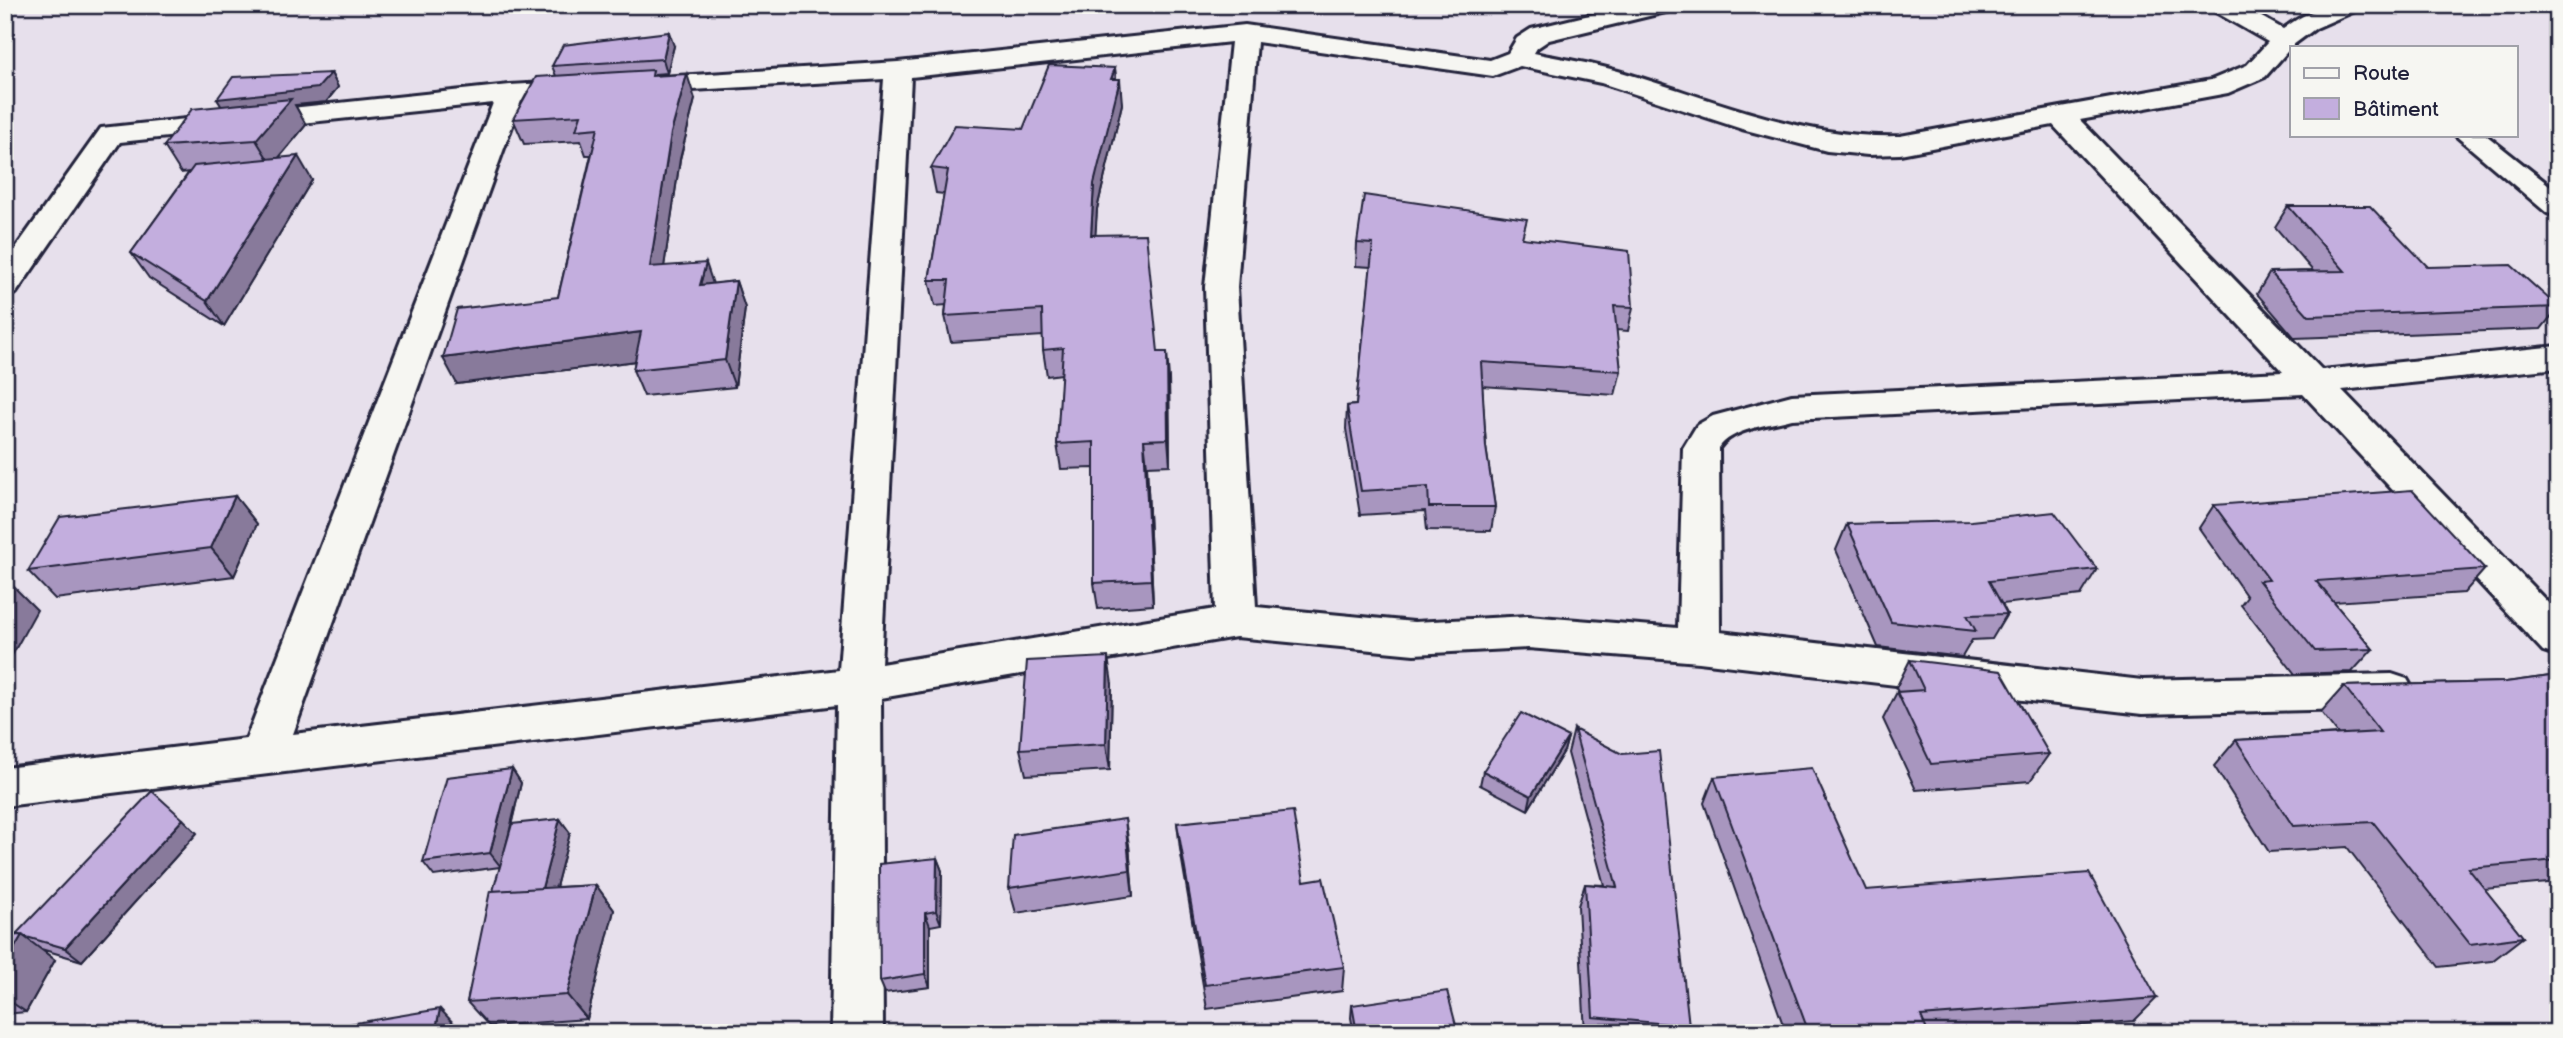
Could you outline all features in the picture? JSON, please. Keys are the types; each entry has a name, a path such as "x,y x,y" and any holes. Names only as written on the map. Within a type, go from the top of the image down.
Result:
{"street":[{"path":"1518,58 1526,43 1540,34 1665,5"},
{"path":"2221,5 2284,40"},
{"path":"5,286 111,134 510,93 898,70 1245,33 1493,68 1518,58 1607,76 1752,123 1827,142 1900,145 2218,87 2256,71 2284,40 2306,23 2348,5"},
{"path":"1236,621 1222,288 1245,33"},
{"path":"857,1033 859,685 898,70"},
{"path":"262,757 510,93"},
{"path":"2061,117 2558,640"},
{"path":"2470,136 2558,207"},
{"path":"1699,646 1701,448 1710,434 1726,425 1793,407 2314,382 2558,358"},
{"path":"5,787 859,685 1236,621 1414,638 1528,632 1699,646 2142,697 2426,690"}],"building":[{"path":"669,32 663,59 552,66 563,45"},
{"path":"1049,65 1115,68 1111,79 1120,79 1094,184 1091,235 1146,234 1158,352 1167,352 1168,439 1144,440 1151,580 1094,583 1094,442 1057,444 1063,348 1043,350 1042,310 945,316 949,280 929,280 948,170 931,168 955,125 1023,129"},
{"path":"653,70 652,76 687,74 671,133 650,267 706,263 700,285 736,281 725,360 633,370 641,332 443,358 457,309 558,297 598,128 576,130 581,115 513,119 536,77"},
{"path":"331,73 318,88 217,99 233,77"},
{"path":"291,99 256,140 164,146 192,109"},
{"path":"298,156 207,301 131,253 194,166"},
{"path":"1364,195 1527,219 1522,238 1629,251 1633,307 1614,306 1621,371 1481,362 1486,447 1495,507 1429,507 1428,487 1361,491 1347,406 1356,405 1373,244 1357,243"},
{"path":"2288,206 2370,206 2428,267 2511,265 2558,307 2309,316 2270,272 2345,271"},
{"path":"2412,490 2485,569 2316,581 2373,649 2315,651 2259,581 2269,580 2214,505"},
{"path":"235,496 211,548 28,571 60,517"},
{"path":"2054,512 2097,569 1989,581 2007,614 1967,615 1976,631 1891,622 1847,524 1971,521"},
{"path":"1108,657 1106,744 1020,749 1027,661"},
{"path":"1910,660 2001,671 2049,754 1931,764 1897,692 1924,690"},
{"path":"2558,675 2558,860 2468,868 2523,937 2470,944 2373,822 2293,826 2236,740 2380,732 2344,686 2506,682"},
{"path":"1521,713 1568,737 1531,796 1483,771"},
{"path":"1574,729 1622,754 1659,751 1689,1026 1593,1017 1585,884 1617,887"},
{"path":"1812,768 1866,890 2089,873 2157,998 1921,1016 1928,1033 1809,1033 1714,777"},
{"path":"512,769 490,853 423,862 447,777"},
{"path":"152,791 183,819 65,948 16,934"},
{"path":"1293,811 1304,881 1323,878 1344,967 1205,985 1177,823"},
{"path":"560,819 542,888 493,891 512,824"},
{"path":"1125,819 1130,870 1009,888 1013,835"},
{"path":"937,858 936,911 925,913 925,974 880,981 879,864"},
{"path":"596,885 567,995 467,1002 490,891"},
{"path":"22,935 5,964 5,936"},
{"path":"1447,991 1458,1033 1357,1033 1352,1005"},
{"path":"440,1009 435,1033 295,1033"}]}
